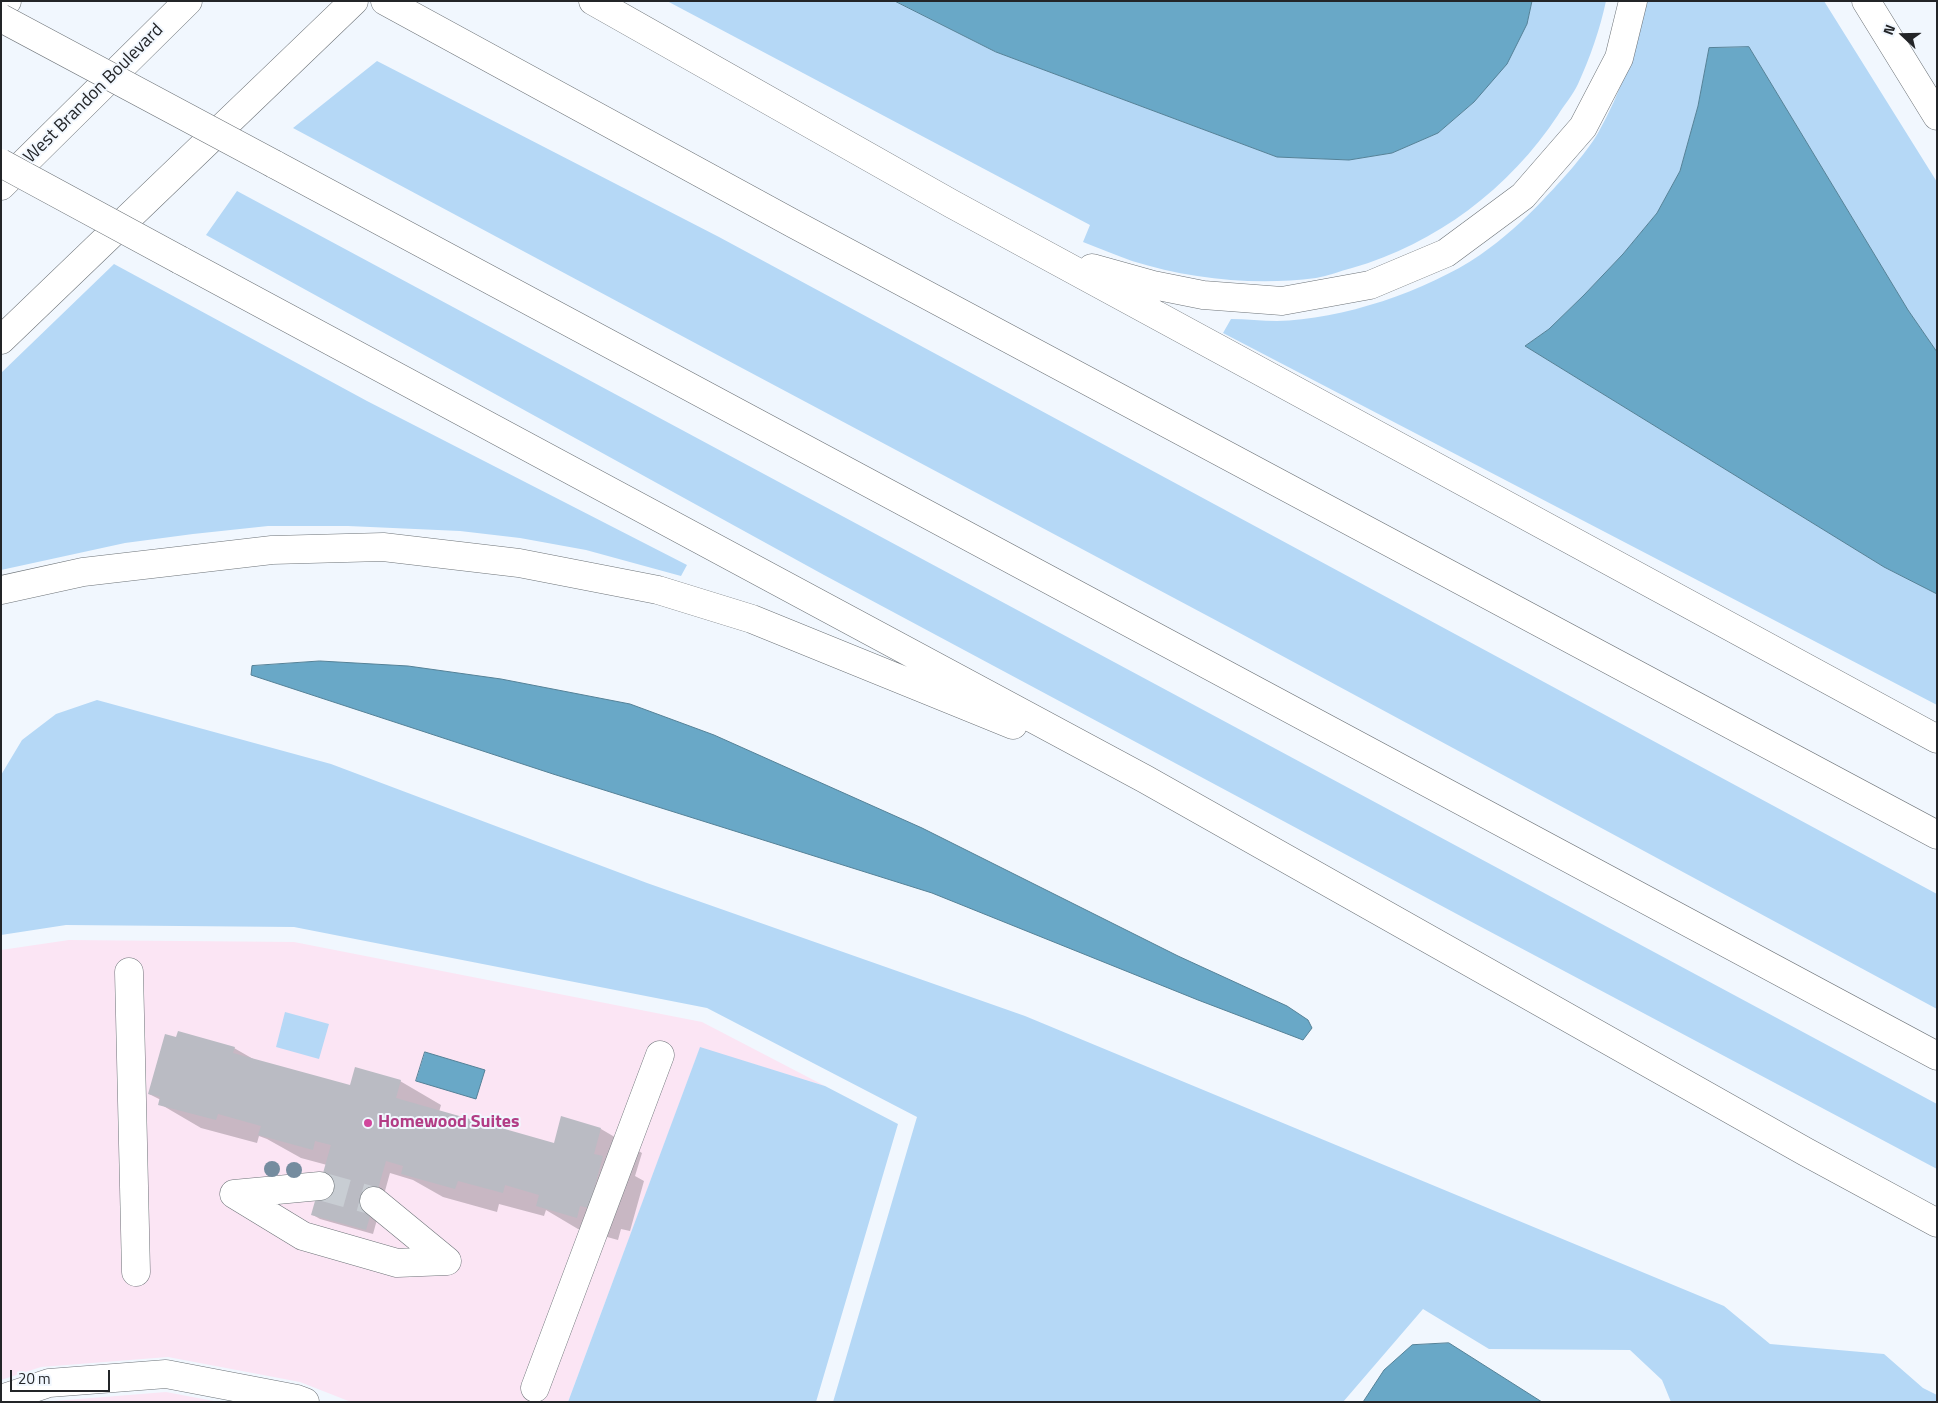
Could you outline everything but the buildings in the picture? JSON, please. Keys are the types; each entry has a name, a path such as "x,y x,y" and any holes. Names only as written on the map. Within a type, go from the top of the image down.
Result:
{"main road":[{"path":"1,7 7,1"},
{"name":"West Brandon Boulevard","path":"1,186 188,1"},
{"path":"1,340 354,1"},
{"path":"593,1 952,204 1937,739"},
{"path":"952,204 1076,264 1203,295 1282,300 1370,285 1446,252 1523,196 1583,127 1619,58 1633,1"},
{"path":"1866,1 1937,116"},
{"path":"387,2 820,238 1937,835"},
{"path":"1,18 1937,1056"},
{"path":"1,163 1144,779 1797,1147 1937,1223"},
{"path":"1,590 83,572 272,550 383,547 519,563 658,590 752,619 1144,779"},
{"path":"130,972 136,1272"},
{"path":"535,1388 660,1055"},
{"path":"320,1186 234,1194 303,1236 397,1263 448,1261 374,1201"},
{"path":"1,1399 49,1383 166,1374 298,1399 305,1402"}],"shaded area":[{"path":"667,1 895,1 996,52 1277,157 1349,160 1392,153 1438,133 1474,102 1527,24 1532,1 1606,1 1591,54 1574,92 1539,142 1494,189 1468,210 1413,244 1383,258 1352,268 1320,277 1293,280 1246,281 1200,276 1154,267 1132,261 1083,242 1090,225"},
{"path":"895,1 1532,1 1527,24 1507,64 1474,102 1438,133 1392,153 1349,160 1277,157 996,52"},
{"path":"1647,1 1824,1 1937,182 1937,352 1908,310 1749,47 1709,48 1698,106 1680,171 1657,213 1623,254 1584,295 1549,329 1525,346 1884,567 1937,594 1937,705 1223,333 1231,319 1277,321 1302,319 1355,309 1383,301 1459,268 1497,242 1528,215 1557,185 1580,159 1598,133 1614,101 1627,68"},
{"path":"1749,47 1908,310 1937,352 1937,594 1884,567 1525,346 1549,329 1584,295 1623,254 1657,213 1680,171 1698,106 1709,48"},
{"path":"377,61 719,237 1937,894 1937,1009 1236,631 293,128"},
{"path":"237,191 1937,1104 1937,1169 824,575 206,235"},
{"path":"114,264 367,401 687,565 681,576 586,550 520,538 460,531 348,526 268,526 125,543 1,570 1,373"},
{"path":"320,661 408,666 501,679 630,704 714,735 922,828 1178,956 1287,1006 1308,1020 1312,1028 1303,1040 932,893 553,774 251,675 252,666"},
{"path":"97,700 331,764 647,883 1025,1016 1724,1306 1770,1344 1884,1354 1923,1388 1937,1395 1937,1402 1671,1402 1662,1380 1630,1350 1489,1349 1423,1309 1343,1402 833,1402 917,1117 707,1008 294,927 66,925 1,935 1,775 22,740 56,714"},
{"path":"69,940 294,942 702,1022 825,1086 700,1048 568,1402 351,1402 300,1382 168,1357 41,1367 1,1380 1,950"},
{"path":"285,1012 329,1024 319,1059 276,1047"},
{"path":"700,1047 825,1086 898,1124 816,1402 568,1402"},
{"path":"425,1052 485,1070 476,1099 416,1081"},
{"path":"1449,1343 1542,1402 1363,1402 1384,1370 1412,1345"},
{"path":"166,1392 219,1402 51,1402 54,1401"}],"tunnel":[{"path":"320,1186 374,1201"}],"place":[{"name":"Homewood Suites","path":"368,1123"}]}
